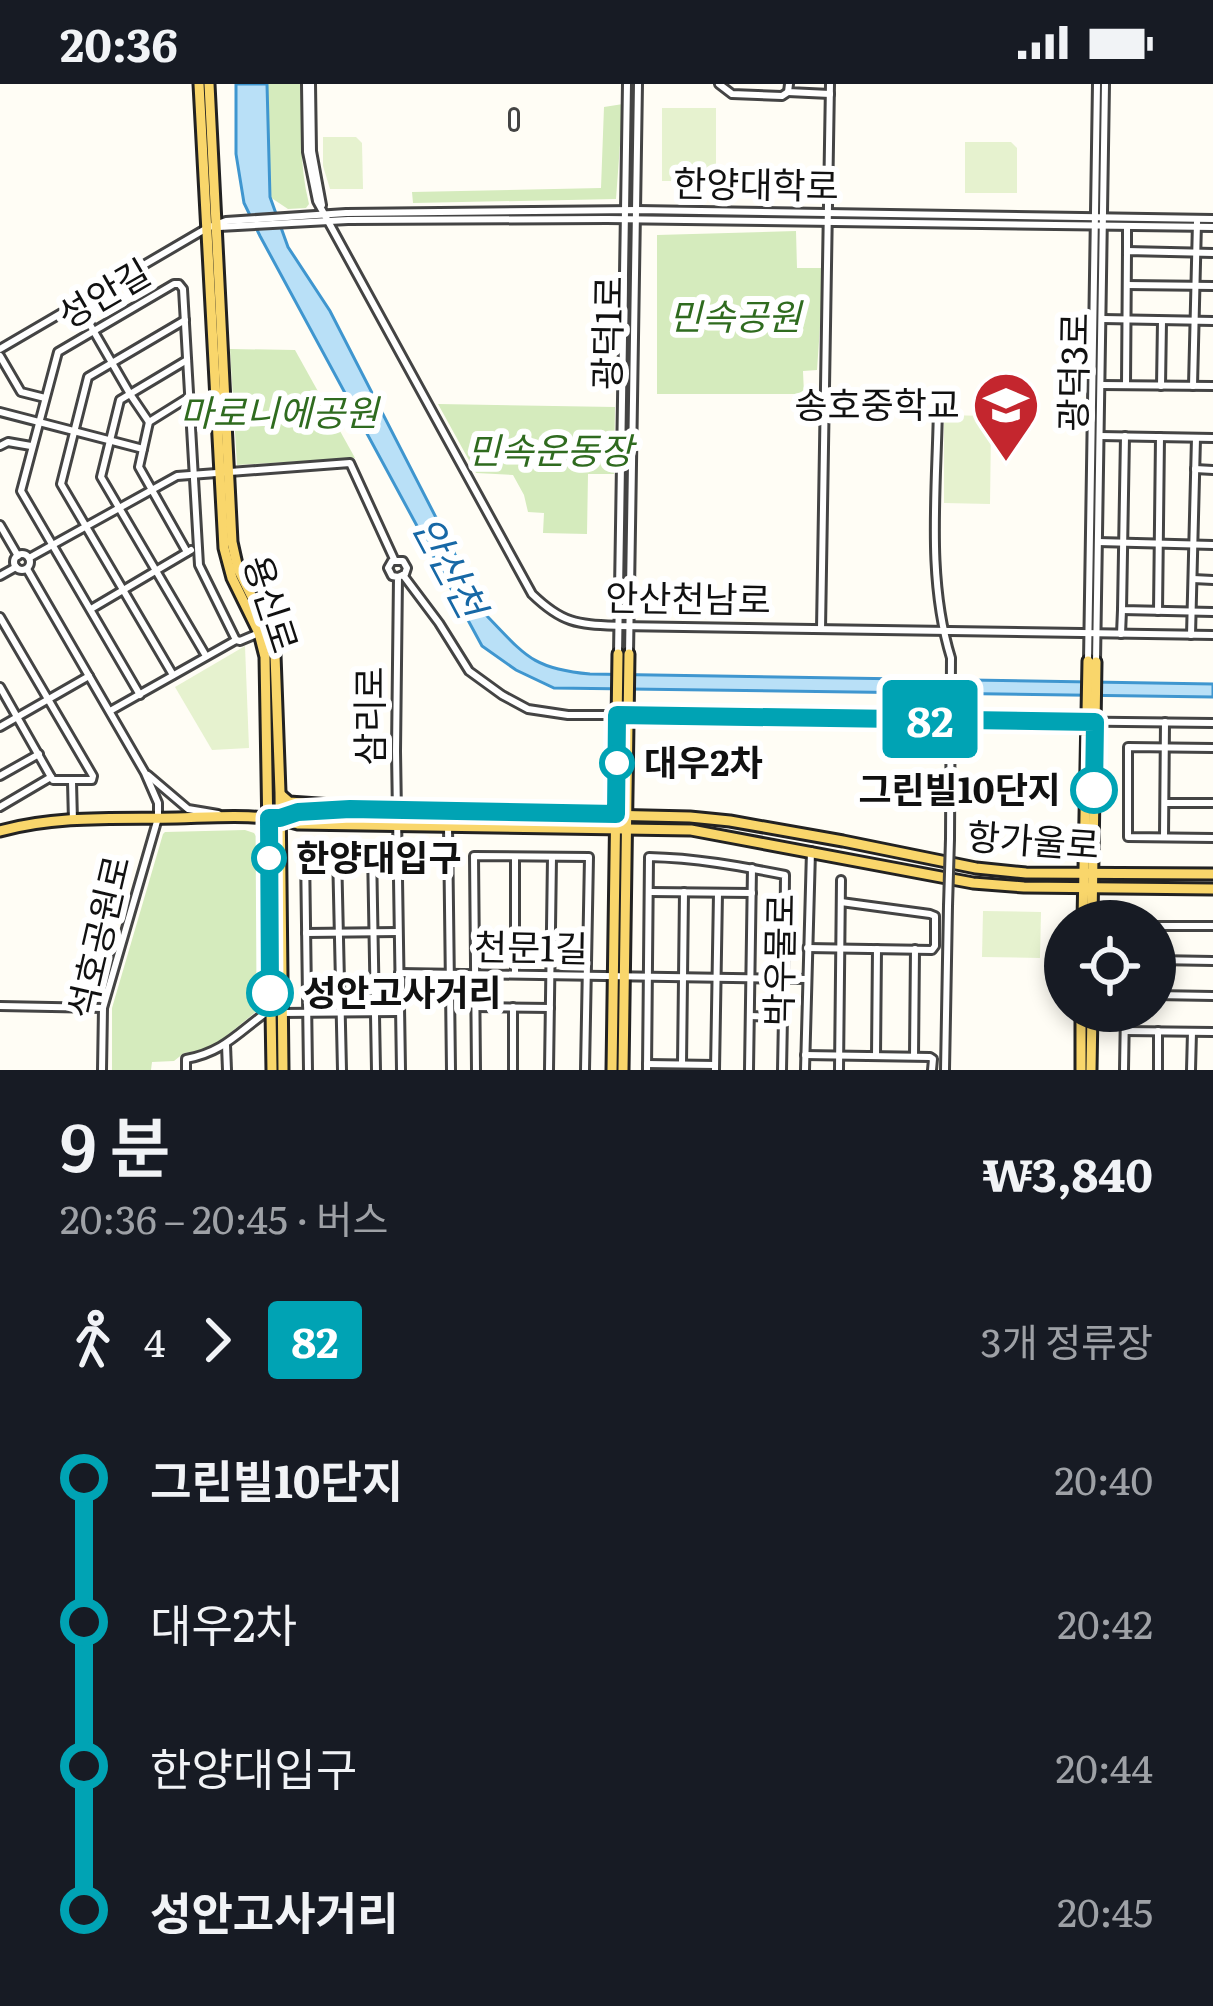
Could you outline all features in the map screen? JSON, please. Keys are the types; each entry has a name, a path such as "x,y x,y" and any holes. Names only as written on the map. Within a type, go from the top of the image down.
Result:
{"main road":[{"name":"용신로","path":"199,84 211,228 224,548 265,657 274,818 276,1011 283,1070"},
{"name":"용신로","path":"208,84 211,228"},
{"path":"224,473 238,569 268,629 274,655 280,792 274,818"},
{"path":"622,1070 624,654"},
{"path":"1088,900 1092,661"},
{"path":"280,792 289,802 350,809"},
{"name":"항가울로","path":"274,818 350,809 622,814 730,821 976,868 1026,873 1213,874"},
{"name":"항가울로","path":"0,831 73,820 226,817 274,818 298,824 691,830 973,883 1213,890"},
{"name":"용신로","path":"272,1070 280,851 274,818"},
{"path":"612,1070 619,976"},
{"path":"1081,1070 1082,1032"},
{"path":"1090,1070 1091,1032"}],"street":[{"name":"안산천남로","path":"309,84 312,151 326,218 532,594 553,615 591,625 619,626 1213,635"},
{"name":"광덕1로","path":"624,654 619,626 627,84"},
{"name":"광덕1로","path":"624,654 631,626 638,84"},
{"path":"719,84 732,94 782,96 788,88 830,89 821,629"},
{"name":"광덕3로","path":"1093,633 1101,84"},
{"path":"514,113 514,126"},
{"name":"한양대학로","path":"211,228 326,218 625,215 1213,223"},
{"name":"한양대학로","path":"1099,221 1127,226 1197,222"},
{"path":"1193,386 1197,222"},
{"path":"1126,385 1127,226"},
{"path":"45,398 21,392 0,353 211,228"},
{"path":"1127,251 1213,253"},
{"name":"성안길","path":"140,694 21,491 58,352 174,284 183,290 200,565 236,640"},
{"path":"1127,285 1213,286"},
{"path":"78,304 149,422"},
{"path":"173,675 61,484 88,377 185,320"},
{"path":"1098,320 1213,322"},
{"name":"광덕3로","path":"1092,661 1101,385 1098,320"},
{"path":"1161,386 1162,321"},
{"path":"187,360 120,400 100,477 206,656"},
{"path":"1101,385 1213,386"},
{"path":"188,552 139,466 149,422 189,398"},
{"path":"938,405 937,584 950,658 945,1070"},
{"path":"0,412 143,449"},
{"path":"1100,436 1213,438"},
{"path":"1120,634 1125,436"},
{"path":"1158,611 1160,437"},
{"path":"1191,634 1196,438"},
{"path":"0,446 8,442 32,447"},
{"path":"29,558 177,476 350,464 394,560"},
{"path":"1195,469 1213,470"},
{"path":"0,525 18,556"},
{"path":"1098,542 1213,545"},
{"path":"91,609 198,547"},
{"path":"18,556 29,558 27,569 16,567 18,556"},
{"path":"394,560 388,571 401,576 469,671 527,709 568,715 623,711 949,715 1213,723"},
{"path":"394,560 405,562 401,576"},
{"path":"0,576 16,567"},
{"path":"27,569 145,772 158,802 158,818"},
{"name":"삼리로","path":"401,576 397,825 401,1070"},
{"path":"1192,579 1213,580"},
{"path":"1122,610 1213,612"},
{"path":"0,617 92,780 53,780 0,687"},
{"path":"110,711 236,640 259,632"},
{"path":"0,728 89,676"},
{"path":"1164,837 1165,722"},
{"path":"1213,748 1128,747 1128,836 1213,838"},
{"path":"0,776 39,754"},
{"path":"145,772 188,809 226,817"},
{"path":"0,807 51,777"},
{"path":"72,781 73,820"},
{"path":"1165,803 1213,803"},
{"name":"석호공원로","path":"102,1070 103,1008 158,818"},
{"path":"448,826 451,1070"},
{"path":"308,1070 305,852 372,850 376,1070"},
{"path":"338,851 342,1070"},
{"name":"박우물로","path":"805,1070 811,851"},
{"path":"476,1070 474,856 589,857 585,1070"},
{"path":"515,857 515,974"},
{"path":"549,1070 552,857"},
{"path":"718,893 715,1068 647,1067 650,857 785,874 784,978"},
{"path":"749,1070 752,868"},
{"path":"839,1070 841,880"},
{"path":"650,892 752,893"},
{"path":"682,1064 684,892"},
{"path":"807,948 932,950 935,946 934,916 930,914 841,902"},
{"path":"1176,926 1213,926"},
{"path":"306,933 398,932"},
{"path":"876,1056 878,949"},
{"path":"914,1056 915,950"},
{"path":"1176,960 1213,961"},
{"name":"천문1길","path":"399,973 806,979"},
{"path":"1176,995 1213,996"},
{"path":"0,1006 103,1008"},
{"path":"476,1007 550,1008"},
{"path":"512,1070 513,1007"},
{"path":"186,1070 186,1059 226,1045 250,1023 276,1011 399,1012"},
{"path":"749,1016 783,1017 782,1070"},
{"path":"1176,1031 1213,1032"},
{"path":"1191,1070 1192,1031"},
{"path":"1124,1070 1125,1032"},
{"path":"1157,1070 1158,1032"},
{"path":"226,1045 227,1070"},
{"path":"805,1055 930,1057 932,1070"}],"green space":[{"path":"267,84 302,84 306,208 288,209 270,197"},
{"path":"623,104 616,199 413,203 412,192 601,188 604,107"},
{"path":"662,108 716,108 716,181 662,181"},
{"path":"323,137 356,137 362,143 363,189 330,189 323,166"},
{"path":"965,142 1011,142 1017,148 1017,193 965,193"},
{"name":"민속공원","path":"796,231 797,268 824,268 817,370 803,371 804,394 657,394 657,235"},
{"name":"마로니에공원","path":"230,349 295,350 355,458 237,465"},
{"name":"민속운동장","path":"438,404 615,407 614,474 588,474 587,534 543,533 544,513 528,512 513,475 476,473"},
{"path":"944,415 988,416 990,504 944,503"},
{"path":"245,646 249,748 212,750 175,687"},
{"path":"245,830 259,841 264,1005 212,1048 184,1053 174,1061 152,1062 151,1070 112,1070 112,1008 163,834"},
{"path":"983,911 1041,912 1040,958 982,957"}],"water":[{"name":"안산천","path":"236,84 267,84 270,197 288,247 330,311 486,615 531,658 590,674 1213,684 1213,697 554,688 516,670 482,646 244,203 236,154"}],"bus line":[{"name":"82","path":"270,993 269,818 350,809 616,814 617,715 1095,722 1094,790"}],"place":[{"name":"송호중학교","path":"1006,464"},
{"name":"대우2차","path":"617,763"},
{"name":"그린빌10단지","path":"1094,790"},
{"name":"한양대입구","path":"269,858"},
{"name":"성안고사거리","path":"270,993"}]}
